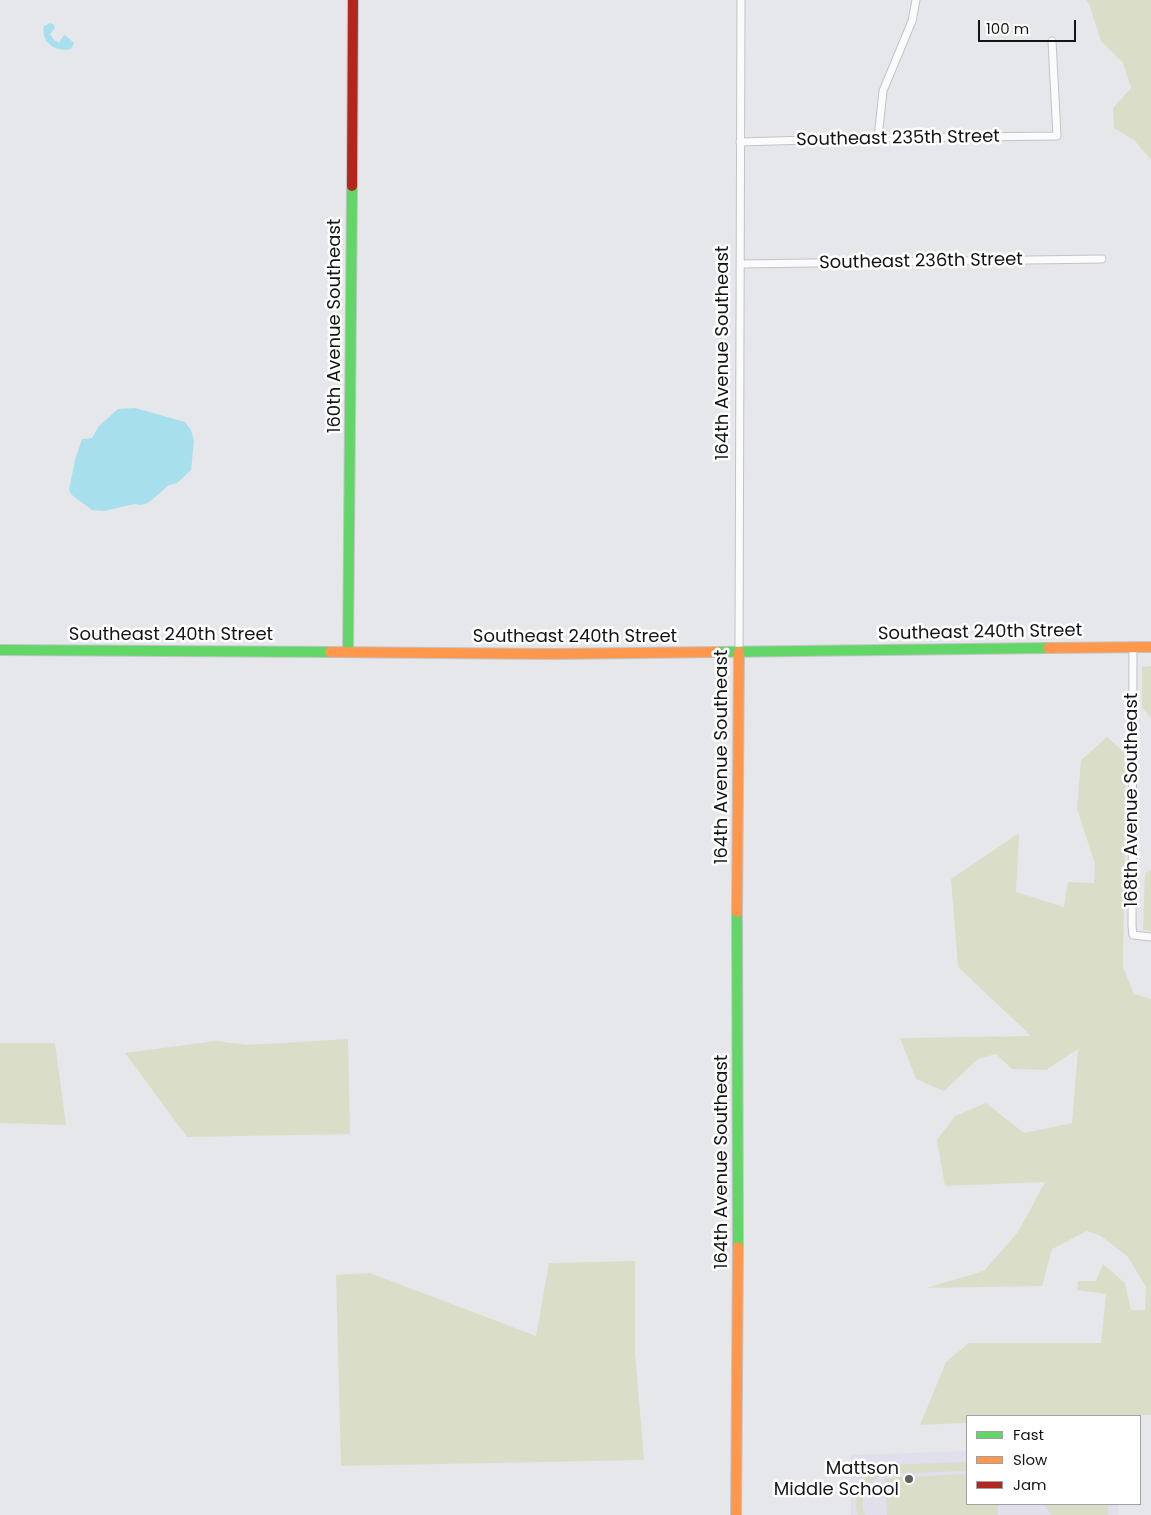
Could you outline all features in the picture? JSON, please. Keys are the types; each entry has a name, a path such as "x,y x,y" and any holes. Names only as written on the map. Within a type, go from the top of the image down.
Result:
{"street":[{"name":"160th Avenue Southeast","path":"348,652 353,0"},
{"name":"164th Avenue Southeast","path":"736,1515 740,0"},
{"path":"878,138 883,91 912,21 916,0"},
{"name":"Southeast 235th Street","path":"740,142 1057,136 1052,42"},
{"name":"Southeast 236th Street","path":"740,264 1102,260"},
{"name":"168th Avenue Southeast","path":"1133,648 1132,926 1133,935 1151,937"},
{"name":"Southeast 240th Street","path":"0,650 532,654 1151,648"}],"shaded area":[{"name":"Mattson Middle School","path":"966,1451 966,1505 1118,1505 1118,1515 851,1515 851,1455"}],"green space":[{"path":"1086,0 1151,0 1151,160 1134,140 1114,128 1113,108 1131,88 1123,63 1101,41"},
{"path":"1151,666 1151,718 1142,707 1142,667"},
{"path":"1107,737 1126,754 1123,967 1134,994 1151,999 1151,1415 966,1415 966,1423 920,1425 946,1362 969,1343 1101,1343 1106,1294 1077,1290 1078,1281 1096,1281 1103,1264 1125,1283 1131,1310 1145,1310 1146,1287 1128,1257 1101,1236 1087,1231 1052,1249 1042,1286 926,1288 984,1271 1018,1232 1045,1182 945,1186 937,1140 955,1116 986,1103 1024,1133 1072,1123 1078,1049 1046,1070 1012,1069 996,1054 978,1059 944,1091 916,1079 900,1038 1031,1036 958,967 951,879 1019,833 1016,892 1064,907 1068,882 1094,883 1095,864 1077,809 1081,760"},
{"path":"1151,870 1151,931 1143,930 1145,873"},
{"path":"348,1039 350,1134 187,1137 125,1053 216,1041 247,1045"},
{"path":"0,1043 55,1043 66,1125 0,1123"},
{"path":"635,1261 635,1352 644,1460 341,1466 336,1275 370,1273 536,1336 549,1263"},
{"path":"966,1462 966,1471 885,1474 873,1480 869,1485 863,1502 865,1515 858,1515 856,1499 861,1484 872,1472 886,1465"},
{"path":"966,1474 966,1505 998,1505 998,1515 887,1515 885,1478"},
{"path":"1045,1505 1108,1505 1108,1515 1051,1515"}],"water":[{"path":"50,23 55,28 50,34 54,40 59,43 65,35 74,43 71,49 65,50 50,45 43,32 44,26"},
{"path":"135,408 185,422 191,430 194,441 191,470 177,483 169,485 148,503 104,511 92,510 72,495 69,490 75,460 82,439 92,438 99,426 118,409"}],"traffic: fast":[{"path":"348,652 352,186"},
{"path":"717,652 1048,648"},
{"path":"0,650 330,652"},
{"path":"737,912 738,1247"}],"traffic: slow":[{"path":"1048,648 1151,647"},
{"path":"330,652 551,654 717,652"},
{"path":"737,912 739,652"},
{"path":"736,1515 738,1247"}],"traffic: jam":[{"path":"352,186 353,0"}],"place":[{"name":"Mattson Middle School","path":"909,1479"}]}
